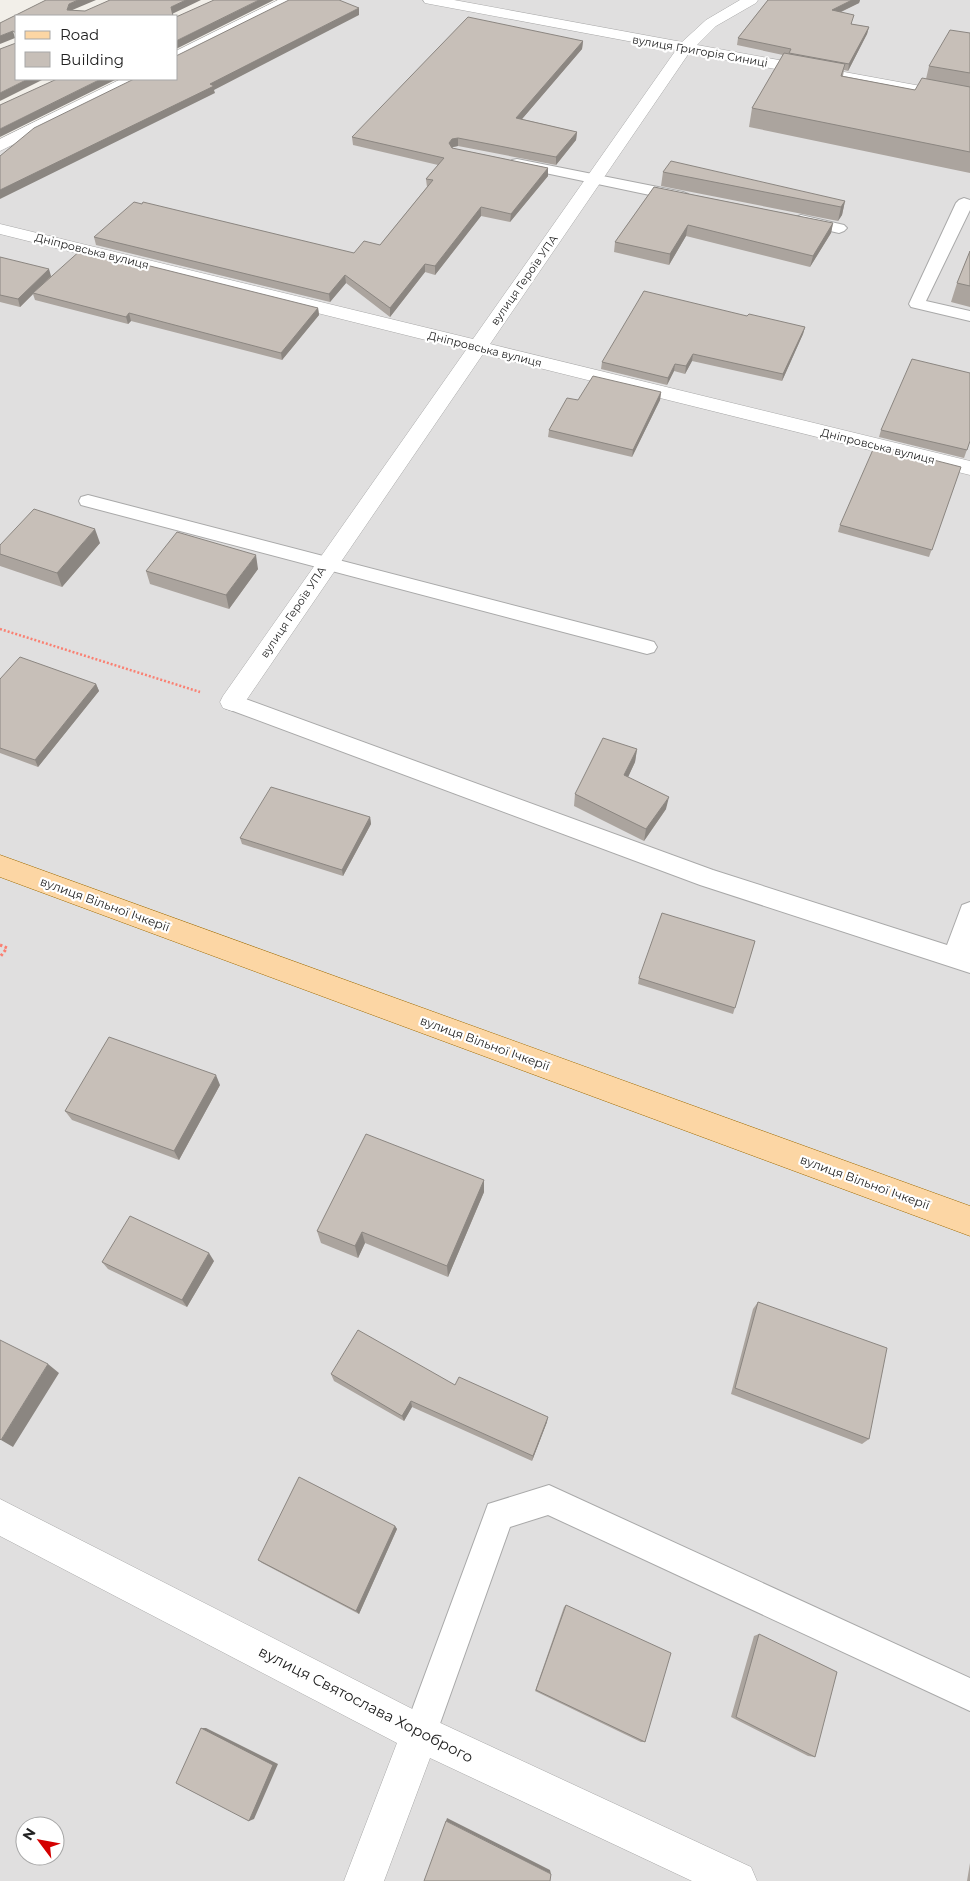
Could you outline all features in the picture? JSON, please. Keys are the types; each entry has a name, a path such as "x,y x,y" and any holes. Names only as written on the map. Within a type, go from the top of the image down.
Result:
{"main road":[{"name":"вулиця Вільної Ічкерії","path":"0,866 970,1220"}],"street":[{"path":"178,56 289,0"},
{"name":"вулиця Григорія Синиці","path":"430,0 450,2 685,48 970,100"},
{"name":"вулиця Героїв УПА","path":"232,702 685,48 711,23 750,0"},
{"path":"0,146 131,80"},
{"name":"Дніпровська вулиця","path":"0,229 970,468"},
{"name":"вулиця Святослава Хороброго","path":"0,1517 420,1734 737,1881"},
{"path":"364,1881 420,1734"}],"lane":[{"path":"507,162 702,200"},
{"path":"970,205 964,203 917,304 970,316"},
{"path":"790,218 839,228"},
{"path":"88,501 647,647"},
{"path":"232,702 708,878 963,961 970,912"},
{"path":"420,1734 499,1515 549,1500 970,1696"}],"path":[{"path":"0,629 232,702"},
{"path":"0,945 7,948 0,957"}],"shaded area":[{"path":"293,0 970,0 970,1881 0,1881 0,149 173,80 178,80 178,78"}],"building":[{"path":"46,0 78,0 69,4 67,10 85,11 110,0 186,0 171,7 173,15 16,15"},
{"path":"214,0 259,0 178,40 178,16"},
{"path":"289,0 339,0 359,8 210,84 214,86 0,190 0,156 34,128 132,80 178,80 178,55"},
{"path":"768,0 852,0 832,10 854,15 851,24 869,27 849,64 789,53 791,49 738,38"},
{"path":"15,16 15,32 13,31 0,36 0,23"},
{"path":"468,17 583,41 516,118 577,132 556,157 458,138 452,139 449,143 452,148 548,168 511,214 481,207 435,266 425,264 390,308 345,275 329,294 94,237 134,202 142,204 143,202 354,253 364,241 380,245 433,180 426,179 444,158 352,137"},
{"path":"950,30 970,33 970,73 929,66"},
{"path":"15,43 15,80 26,80 0,93 0,49"},
{"path":"784,53 845,64 841,76 915,90 922,78 970,87 970,152 752,108"},
{"path":"55,80 99,80 0,129 0,105"},
{"path":"671,161 845,201 841,207 663,172"},
{"path":"654,187 833,223 813,256 688,225 670,254 615,242"},
{"path":"82,249 318,308 281,353 129,313 126,317 33,293"},
{"path":"970,251 970,286 957,283"},
{"path":"0,257 49,269 18,299 0,295"},
{"path":"644,291 747,316 749,314 805,327 783,374 693,354 686,366 675,364 668,378 602,362"},
{"path":"912,359 970,373 970,441 967,450 881,430"},
{"path":"593,376 661,392 633,450 549,430 567,398 578,400"},
{"path":"875,445 961,467 932,550 840,525"},
{"path":"34,509 95,529 57,573 0,554 0,545"},
{"path":"177,532 256,555 226,595 146,571"},
{"path":"20,657 96,684 35,760 0,748 0,679"},
{"path":"603,738 637,749 624,775 669,797 646,829 575,794"},
{"path":"271,787 370,817 342,870 240,838"},
{"path":"662,913 755,941 735,1008 639,978"},
{"path":"109,1037 216,1075 174,1151 65,1111"},
{"path":"366,1134 484,1180 447,1266 362,1232 355,1246 317,1231"},
{"path":"130,1216 209,1253 182,1300 102,1262"},
{"path":"758,1302 887,1348 869,1439 735,1388"},
{"path":"358,1330 455,1385 459,1377 548,1417 533,1456 411,1401 402,1416 331,1374"},
{"path":"0,1340 48,1364 1,1440 0,1439"},
{"path":"299,1477 395,1526 356,1611 258,1560"},
{"path":"566,1605 671,1653 645,1742 536,1690"},
{"path":"759,1634 837,1672 815,1757 736,1717"},
{"path":"201,1728 273,1765 249,1821 176,1783"},
{"path":"446,1821 551,1874 550,1881 424,1881"}]}
